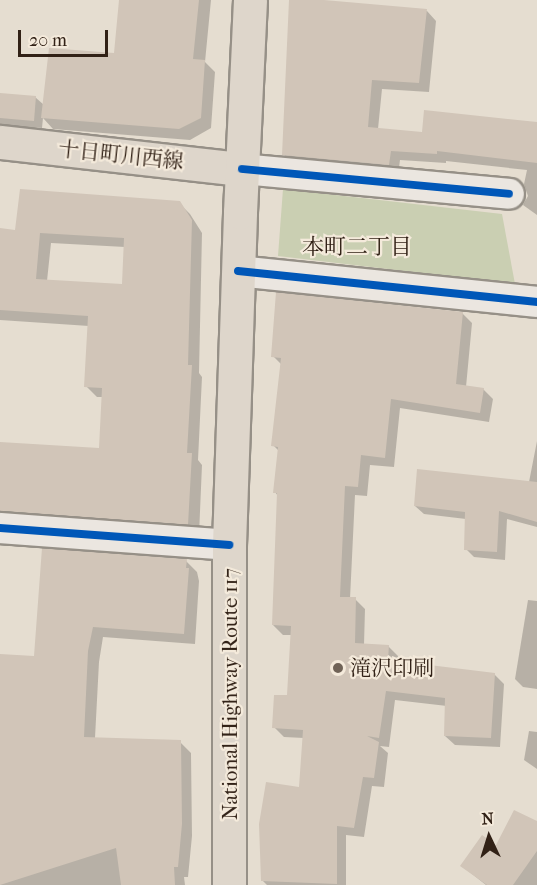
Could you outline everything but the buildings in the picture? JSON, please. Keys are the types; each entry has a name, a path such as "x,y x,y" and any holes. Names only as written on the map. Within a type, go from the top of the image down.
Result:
{"main road":[{"name":"National Highway Route 117","path":"237,883 229,545 250,0"},
{"name":"十日町川西線","path":"0,142 242,169"}],"street":[{"path":"242,169 509,194"},
{"path":"238,271 537,302"},
{"path":"0,528 229,545"}],"green space":[{"path":"283,189 502,214 515,284 278,256"}],"cycle path":[{"path":"242,169 509,194"},
{"path":"238,271 537,302"},
{"path":"0,528 229,545"}],"place":[{"name":"滝沢印刷","path":"338,668"}],"district":[{"name":"本町二丁目","path":"357,248"}]}
